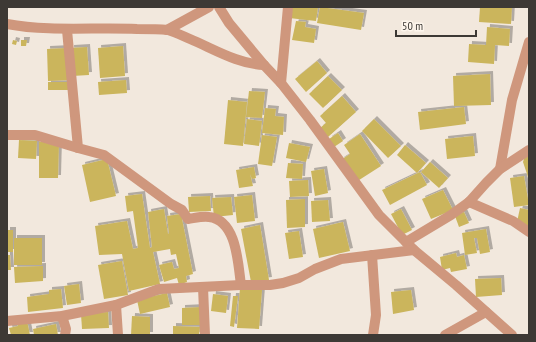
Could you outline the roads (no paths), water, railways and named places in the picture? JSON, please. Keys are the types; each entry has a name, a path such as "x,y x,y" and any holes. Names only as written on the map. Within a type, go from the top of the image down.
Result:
{"street":[{"path":"168,30 210,7"},
{"path":"219,7 229,23 281,83 310,120 379,215 414,250 512,335"},
{"path":"281,83 288,7"},
{"path":"7,24 67,30 118,28 168,30 240,62 252,65 264,65"},
{"path":"67,30 78,148"},
{"path":"500,169 512,100 529,42"},
{"path":"7,135 35,135 104,155 171,204 182,210 188,219 209,217 218,220 230,232 235,244 241,285"},
{"path":"406,242 451,215 469,202 500,169 529,150"},
{"path":"469,202 513,221 529,232"},
{"path":"7,321 62,316 116,304 159,289 283,284 341,259 414,250"},
{"path":"372,255 376,315 373,335"},
{"path":"203,287 205,335"},
{"path":"116,304 118,335"},
{"path":"445,335 486,312"},
{"path":"62,316 66,329 66,335"}]}
